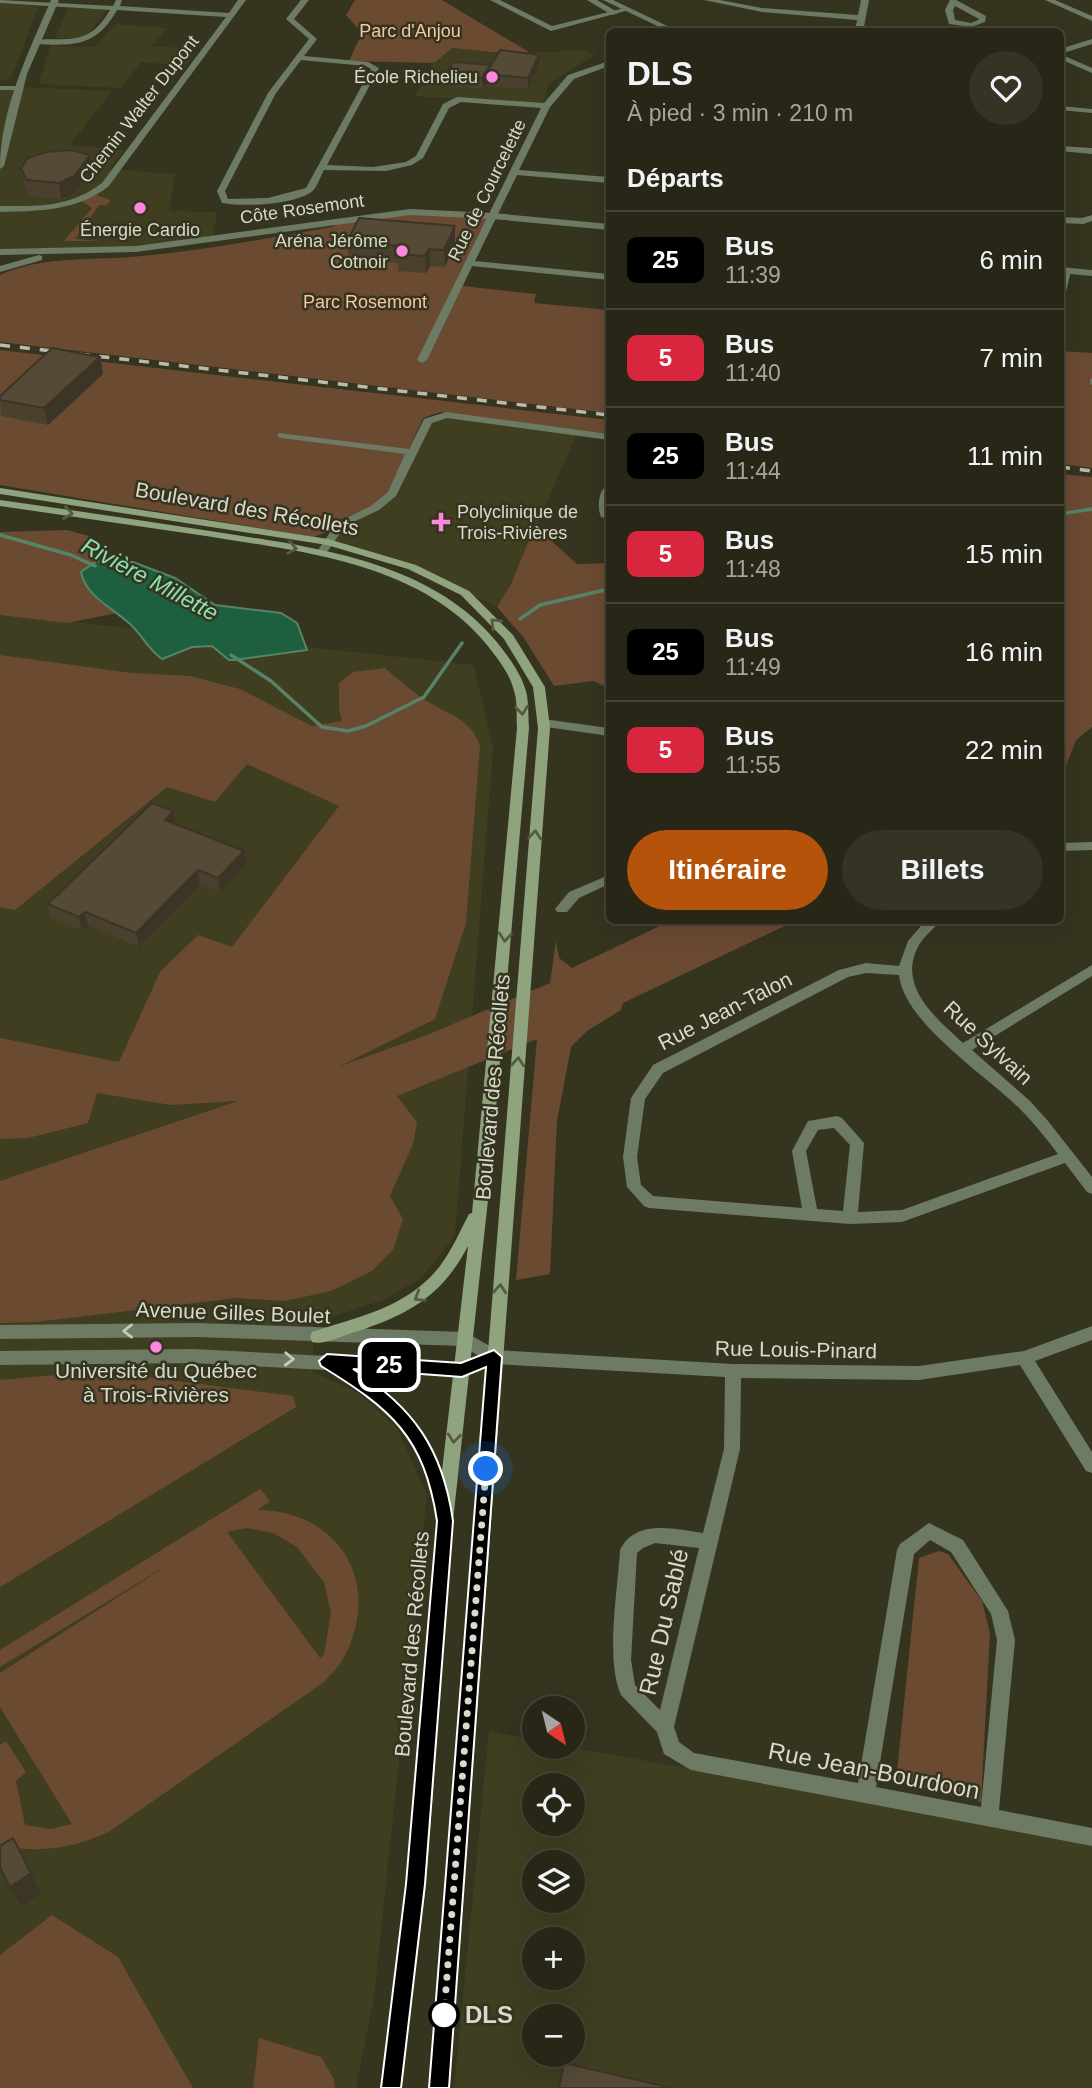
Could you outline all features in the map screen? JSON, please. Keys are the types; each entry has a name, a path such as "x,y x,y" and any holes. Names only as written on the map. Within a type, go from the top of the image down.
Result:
{"main road":[{"name":"Boulevard des Récollets","path":"0,491 325,548 412,567 465,593 509,637 539,687 543,723 439,2088"},
{"name":"Boulevard des Récollets","path":"0,503 325,548 441,597 470,620 491,642 519,690 523,728 481,1200 445,1521 416,1884 391,2088"},
{"path":"318,1337 382,1319 427,1293 451,1267 481,1200"},
{"path":"327,1361 374,1391 404,1418 420,1440 441,1493 445,1521"}],"street":[{"name":"Chemin Walter Dupont","path":"0,209 62,208 89,199 105,185 242,0"},
{"path":"300,58 368,64 375,68 309,190 297,195 250,202 225,201 221,191 272,93 313,39 310,33 290,19 305,0"},
{"path":"494,0 551,29 625,10"},
{"path":"591,0 649,28"},
{"path":"607,0 668,28"},
{"path":"708,0 762,10 862,18"},
{"path":"860,28 865,0"},
{"path":"0,1 118,4 231,15"},
{"path":"1055,1 1092,19"},
{"path":"0,166 20,88 54,2"},
{"path":"37,42 78,44 88,41 118,4"},
{"path":"1064,45 1092,36"},
{"path":"1064,52 1092,41"},
{"path":"1064,56 1092,71"},
{"name":"Rue de Courcelette","path":"422,359 546,106 570,77 606,65"},
{"path":"0,88 20,88"},
{"path":"323,167 388,168 412,164 419,159 446,106 460,100 546,106"},
{"path":"1064,108 1092,111"},
{"path":"1064,148 1092,151"},
{"path":"514,172 606,180"},
{"name":"Côte Rosemont","path":"0,252 136,249 381,214 493,216 606,227"},
{"path":"1064,220 1083,221 1092,218"},
{"path":"0,269 69,252"},
{"path":"468,263 606,276"},
{"path":"1064,270 1092,273"},
{"path":"325,548 341,524 375,508 391,494 428,421 446,415 606,437"},
{"path":"282,435 410,455"},
{"path":"606,496 603,504 606,515"},
{"path":"543,723 606,732"},
{"path":"1064,847 1092,846"},
{"path":"562,909 574,895 606,880"},
{"path":"905,971 909,947 930,924"},
{"name":"Rue Jean-Talon","path":"905,971 866,968 844,973 658,1069 638,1098 630,1157 634,1187 649,1202 850,1218 902,1216 1068,1156"},
{"path":"963,1049 1092,970"},
{"name":"Rue Sylvain","path":"905,971 908,992 924,1013 1026,1106 1092,1188"},
{"path":"811,1215 799,1151 813,1125 837,1122 857,1143 850,1218"},
{"path":"193,1356 196,1330"},
{"name":"Avenue Gilles Boulet","path":"1,1332 196,1330 318,1337 466,1339"},
{"path":"1,1332 2,1358"},
{"name":"Rue Louis-Pinard","path":"462,1370 494,1357 733,1371 919,1373 1024,1358 1092,1333"},
{"name":"Rue Louis-Pinard","path":"466,1339 494,1357"},
{"name":"Avenue Gilles Boulet","path":"2,1358 193,1356 462,1370"},
{"path":"1024,1358 1092,1466"},
{"name":"Rue Du Sablé","path":"665,1727 732,1449 733,1371"},
{"path":"866,1794 906,1550 929,1531 957,1546 999,1611 1006,1640 989,1818"},
{"name":"Rue Du Sablé","path":"665,1727 627,1689 622,1660 629,1550 637,1539 652,1534 708,1542"},
{"name":"Rue Jean-Bourdoon","path":"665,1727 671,1748 691,1761 1092,1837"}],"shaded area":[{"path":"0,3 39,6 11,78 0,81"},
{"path":"68,8 107,10 84,39 55,38"},
{"path":"115,24 167,28 152,46 196,49 185,66 141,62 121,88 39,84 50,46 95,47"},
{"name":"École Richelieu","path":"452,48 512,54 582,50 595,55 548,84 543,104 414,96 434,63"},
{"path":"0,86 112,91 70,145 124,150 109,169 175,174 169,211 217,212 213,237 139,247 0,249"},
{"path":"446,415 577,433 511,584 497,607 412,567 328,542 341,524 391,494 428,421"},
{"name":"Université du Québec à Trois-Rivières","path":"0,614 474,665 493,749 455,1236 421,1278 386,1299 313,1323 313,1372 357,1392 397,1428 427,1495 374,1997 356,2088 0,2088"},
{"path":"489,1731 522,1738 522,1759 585,1759 585,1750 1092,1841 1092,2088 454,2088"}],"green space":[{"name":"Parc d'Anjou","path":"355,0 442,0 529,52 512,54 452,48 434,63 349,61 362,33 346,15"},
{"path":"95,194 110,200 107,205 99,205 75,239 101,241 64,241 92,208 81,201"},
{"name":"Parc Rosemont","path":"410,213 496,216 463,286 536,294 534,303 606,310 606,413 0,342 0,275 17,269 34,264 124,257 237,243 332,227 349,219"},
{"path":"0,350 606,420 606,434 440,412 423,418 388,493 373,506 341,519 327,532 313,537 0,485"},
{"path":"1064,351 1092,353 1092,468 1064,464"},
{"path":"1064,474 1092,477 1092,727 1076,740 1064,770"},
{"path":"535,526 577,564 606,563 606,687 593,681 554,686 524,638 497,607 511,584"},
{"path":"67,530 89,536 113,561 97,561 94,595 117,613 67,623 0,615 0,532"},
{"path":"0,655 131,673 190,676 240,689 312,726 342,721 339,683 353,672 385,668 420,696 464,723 476,736 480,745 466,923 435,1019 338,1067 427,1035 550,983 556,941 559,958 572,968 664,924 789,924 623,1003 621,1010 587,1031 571,1047 557,1121 550,1274 516,1280 537,1039 397,1096 417,1122 413,1144 390,1196 403,1219 393,1250 372,1271 331,1291 285,1301 236,1298 36,1322 0,1323 0,1181 238,1101 171,1105 97,1093 88,1123 28,1138 0,1139 0,1038 119,1062 160,972 198,935 232,947 339,806 247,764 215,802 167,787 15,910 0,907"},
{"path":"101,1371 293,1396 296,1407 0,1587 0,1380"},
{"path":"260,1489 270,1501 258,1510 287,1514 312,1523 332,1538 346,1556 356,1579 359,1603 355,1630 338,1667 324,1682 110,1831 84,1842 56,1848 29,1849 0,1845 0,1745 6,1741 26,1772 16,1781 25,1825 51,1829 72,1824 0,1707 0,1673 174,1561 0,1667 0,1650","holes":["247,1528 273,1533 297,1547 324,1582 331,1613 324,1655 320,1658 227,1532"]},
{"path":"939,1551 948,1554 982,1601 990,1633 981,1802 896,1781 919,1558"},
{"path":"52,1915 118,1957 193,2088 0,2088 0,1955"},
{"path":"259,2038 321,2057 334,2079 335,2088 253,2088"}],"water":[{"path":"97,561 133,562 175,578 215,605 281,613 297,623 307,650 229,660 212,646 192,647 162,659 133,627 89,589 81,572"}],"building":[{"path":"500,50 539,55 528,78 486,74"},
{"path":"453,62 490,65 482,78 447,74"},
{"path":"71,150 90,155 74,176 59,183 27,180 21,168 28,158 46,152"},
{"path":"359,218 455,226 444,250 429,249 425,256 397,254 401,246 347,242"},
{"path":"52,348 100,357 44,408 0,400 0,396"},
{"path":"152,803 173,811 165,820 244,851 218,878 198,870 136,933 85,912 79,917 48,904"},
{"path":"13,1838 31,1873 10,1887 0,1867 0,1846"},
{"path":"563,2067 581,2067 672,2088 559,2088"}],"waterway":[{"name":"Rivière Millette","path":"1064,513 1092,509"},
{"name":"Rivière Millette","path":"0,535 71,555 95,566"},
{"name":"Rivière Millette","path":"520,619 540,605 606,590"},
{"name":"Rivière Millette","path":"231,655 271,681 322,727 348,731 366,726 424,697 462,643"}],"railway":[{"path":"0,345 606,415"},
{"path":"1064,468 1092,471"}],"bus line":[{"name":"25","path":"391,2088 416,1884 445,1521 441,1493 420,1440 404,1418 374,1391 327,1361 462,1370 494,1357 439,2088"}],"place":[{"name":"École Richelieu","path":"492,77"},
{"name":"Énergie Cardio","path":"140,208"},
{"name":"Aréna Jérôme Cotnoir","path":"402,251"},
{"name":"Polyclinique de Trois-Rivières","path":"441,522"},
{"name":"Université du Québec à Trois-Rivières","path":"156,1347"},
{"name":"DLS","path":"444,2015"}],"route":[{"path":"444,2015 486,1469"}]}
